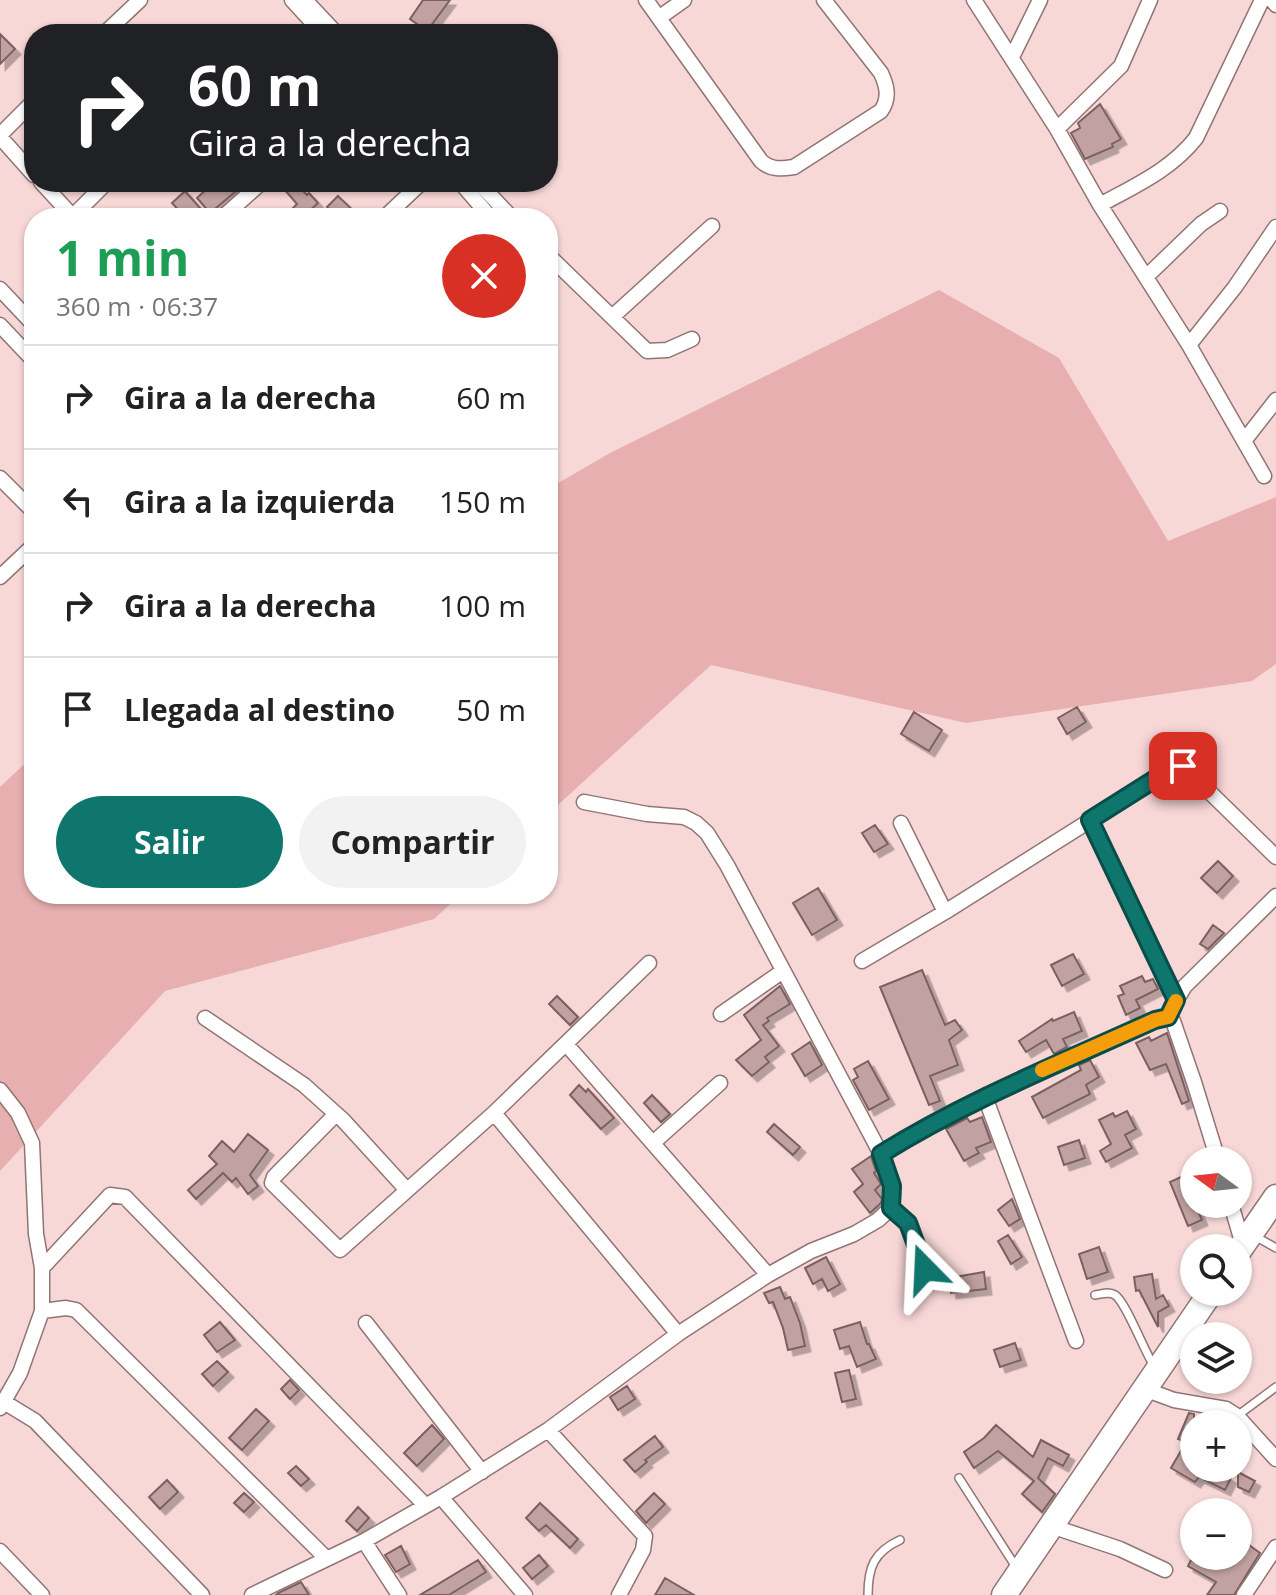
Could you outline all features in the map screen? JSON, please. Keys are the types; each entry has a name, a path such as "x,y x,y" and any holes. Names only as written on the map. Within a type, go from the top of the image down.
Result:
{"highway":[{"path":"1251,1234 1276,1197"},
{"path":"1004,1595 1201,1306"}],"street":[{"path":"115,24 140,0"},
{"path":"292,0 314,24"},
{"path":"305,0 328,24"},
{"path":"646,0 761,161 783,169 794,167 881,111 887,98 887,85 881,73 824,0"},
{"path":"660,17 684,0"},
{"path":"1012,57 1040,0"},
{"path":"1057,129 1121,66 1150,0"},
{"path":"976,1 1189,345 1264,476"},
{"path":"1100,205 1170,166 1184,154 1272,2"},
{"path":"24,111 0,136 24,164"},
{"path":"50,192 65,208"},
{"path":"82,208 97,192"},
{"path":"233,208 251,192"},
{"path":"395,208 411,192"},
{"path":"469,192 482,208"},
{"path":"487,192 503,208"},
{"path":"1146,277 1201,224 1220,211"},
{"path":"612,317 712,226"},
{"path":"1189,345 1235,287 1276,227"},
{"path":"558,265 647,351 667,350 692,339"},
{"path":"0,289 24,314"},
{"path":"0,325 24,350"},
{"path":"1244,441 1276,400"},
{"path":"0,478 24,502"},
{"path":"0,577 24,554"},
{"path":"862,961 1174,767 1183,766 1276,857"},
{"path":"252,1595 364,1541 441,1497 548,1430 678,1334 768,1275 811,1251 854,1234 891,1208 892,1186 881,1154 707,833 684,817 647,814 584,802"},
{"path":"1090,820 1176,1000"},
{"path":"901,823 945,912"},
{"path":"1168,1017 1185,986 1276,896"},
{"path":"336,1114 274,1177 272,1183 340,1250 494,1113 649,963"},
{"path":"721,1014 783,971"},
{"path":"881,1154 935,1121 985,1097 1155,1020 1168,1017"},
{"path":"1168,1017 1173,1021 1214,1146"},
{"path":"205,1018 287,1072 336,1114 406,1189"},
{"path":"566,1044 768,1275"},
{"path":"654,1142 720,1083"},
{"path":"0,1090 18,1113 32,1143 36,1234 42,1268 42,1311 33,1341 2,1405 35,1421 202,1595"},
{"path":"985,1097 1076,1341"},
{"path":"494,1113 678,1334"},
{"path":"42,1268 110,1195 125,1197 425,1505"},
{"path":"42,1311 76,1310 326,1558"},
{"path":"366,1323 482,1472"},
{"path":"1151,1380 1174,1400 1228,1410"},
{"path":"548,1430 645,1536 643,1550 619,1595"},
{"path":"1252,1433 1276,1459"},
{"path":"441,1497 525,1595"},
{"path":"1051,1526 1120,1549 1165,1570"},
{"path":"364,1541 399,1595"},
{"path":"1244,1595 1276,1547"},
{"path":"0,1551 42,1595"}],"lane":[{"path":"891,1208 908,1223 932,1286"},
{"path":"1252,1245 1276,1248"},
{"path":"1095,1295 1116,1295 1124,1304 1151,1380"},
{"path":"1245,1410 1276,1387"},
{"path":"959,1478 1020,1572"},
{"path":"868,1595 875,1557 883,1548 900,1540"}],"shaded area":[{"path":"939,290 1059,358 1168,541 1276,497 1276,664 1252,681 966,723 711,665 558,805 558,483 610,453"},
{"path":"24,764 24,904 450,904 434,919 165,991 0,1171 0,787"}],"building":[{"path":"423,0 450,0 432,24 417,24 410,19"},
{"path":"0,34 15,49 0,64"},
{"path":"1100,104 1121,139 1112,144 1113,147 1085,159 1071,133 1080,128 1078,123"},
{"path":"186,192 200,208 177,208 172,203"},
{"path":"203,192 235,192 216,208 206,208 197,198"},
{"path":"287,192 309,193 318,203 313,208 293,208 297,204"},
{"path":"338,196 351,208 328,208"},
{"path":"1077,707 1086,722 1067,734 1058,718"},
{"path":"914,712 942,730 929,751 901,734"},
{"path":"875,825 888,844 874,852 862,833"},
{"path":"1218,861 1233,876 1217,893 1201,878"},
{"path":"818,888 837,920 812,935 793,903"},
{"path":"1213,925 1224,933 1208,949 1200,944"},
{"path":"1073,954 1084,974 1062,986 1051,965"},
{"path":"922,970 945,1025 955,1020 962,1030 949,1040 958,1065 930,1076 940,1101 929,1105 880,987"},
{"path":"1142,976 1145,982 1153,979 1158,989 1136,1000 1140,1008 1126,1015 1118,996 1124,994 1120,986"},
{"path":"780,986 790,1004 767,1018 769,1021 763,1025 779,1046 765,1057 769,1062 752,1076 736,1060 761,1040 744,1015"},
{"path":"557,996 578,1017 570,1025 549,1004"},
{"path":"1074,1012 1082,1031 1063,1039 1067,1047 1054,1054 1046,1040 1026,1052 1019,1041 1052,1019"},
{"path":"1167,1033 1189,1101 1182,1104 1166,1064 1150,1070 1136,1043 1149,1037 1151,1041"},
{"path":"810,1042 822,1065 805,1076 792,1054"},
{"path":"1090,1060 1099,1077 1086,1085 1090,1094 1043,1118 1032,1097 1081,1070 1079,1065"},
{"path":"868,1061 889,1099 869,1110 853,1080 858,1077 854,1069"},
{"path":"579,1085 586,1092 588,1089 614,1118 601,1129 570,1095"},
{"path":"652,1095 670,1114 661,1122 644,1103"},
{"path":"1127,1111 1136,1129 1125,1135 1132,1148 1106,1162 1100,1151 1111,1144 1099,1120"},
{"path":"982,1117 991,1142 976,1148 979,1153 964,1161 946,1129 967,1118 970,1122"},
{"path":"774,1124 800,1147 793,1155 767,1132"},
{"path":"248,1134 268,1150 250,1175 258,1186 248,1194 236,1178 232,1182 223,1173 196,1199 188,1190 217,1164 209,1156 222,1141 234,1152"},
{"path":"1079,1140 1085,1158 1064,1165 1058,1147"},
{"path":"871,1156 874,1173 881,1184 875,1190 882,1199 870,1213 854,1192 863,1184 852,1169"},
{"path":"1180,1177 1180,1206 1170,1182"},
{"path":"1012,1199 1020,1219 1009,1226 998,1210"},
{"path":"1185,1218 1201,1218 1202,1220 1188,1226"},
{"path":"1008,1235 1022,1257 1011,1264 998,1241"},
{"path":"1099,1247 1108,1272 1087,1279 1079,1254"},
{"path":"826,1257 840,1284 828,1291 822,1279 813,1284 805,1268"},
{"path":"984,1272 986,1289 951,1293 949,1278"},
{"path":"1152,1274 1156,1299 1163,1295 1169,1306 1158,1312 1158,1327 1139,1290 1136,1291 1134,1277"},
{"path":"780,1287 785,1299 790,1297 805,1346 788,1350 773,1302 769,1303 764,1293"},
{"path":"220,1322 235,1340 217,1352 204,1335"},
{"path":"860,1322 876,1359 857,1367 849,1346 840,1349 834,1330"},
{"path":"1015,1343 1021,1360 1000,1367 994,1350"},
{"path":"217,1361 228,1372 213,1386 202,1374"},
{"path":"849,1370 856,1399 842,1402 835,1373"},
{"path":"290,1380 299,1390 290,1399 281,1389"},
{"path":"627,1386 635,1399 618,1410 610,1397"},
{"path":"256,1409 269,1421 242,1450 229,1438"},
{"path":"432,1425 444,1439 417,1466 404,1453"},
{"path":"996,1425 1033,1457 1041,1440 1069,1455 1063,1466 1048,1458 1038,1478 1055,1494 1042,1512 1022,1494 1034,1481 998,1451 974,1468 964,1452"},
{"path":"655,1436 663,1447 635,1472 624,1460"},
{"path":"1180,1452 1180,1473 1171,1468"},
{"path":"296,1466 309,1479 301,1486 288,1473"},
{"path":"167,1480 178,1492 160,1509 149,1497"},
{"path":"1255,1481 1249,1492 1238,1487 1238,1482"},
{"path":"1209,1482 1229,1482 1225,1490"},
{"path":"244,1493 254,1502 244,1512 234,1503"},
{"path":"654,1493 665,1504 646,1523 636,1511"},
{"path":"540,1503 578,1539 570,1548 546,1525 539,1531 526,1518"},
{"path":"358,1507 369,1518 357,1531 346,1521"},
{"path":"401,1546 410,1564 396,1572 385,1555"},
{"path":"1252,1547 1260,1553 1252,1566"},
{"path":"539,1555 548,1566 532,1579 523,1568"},
{"path":"478,1560 486,1572 449,1595 420,1595"},
{"path":"1195,1570 1249,1570 1234,1595 1207,1595 1216,1582"},
{"path":"665,1578 694,1595 655,1595"},
{"path":"301,1582 309,1595 276,1595 278,1593"}],"slow traffic":[{"path":"1042,1070 1168,1017 1176,1001"}],"route":[{"path":"925,1269 908,1223 891,1208 892,1186 881,1154 935,1121 985,1097 1155,1020 1168,1017 1176,1000 1090,820 1174,767 1183,766"}]}
